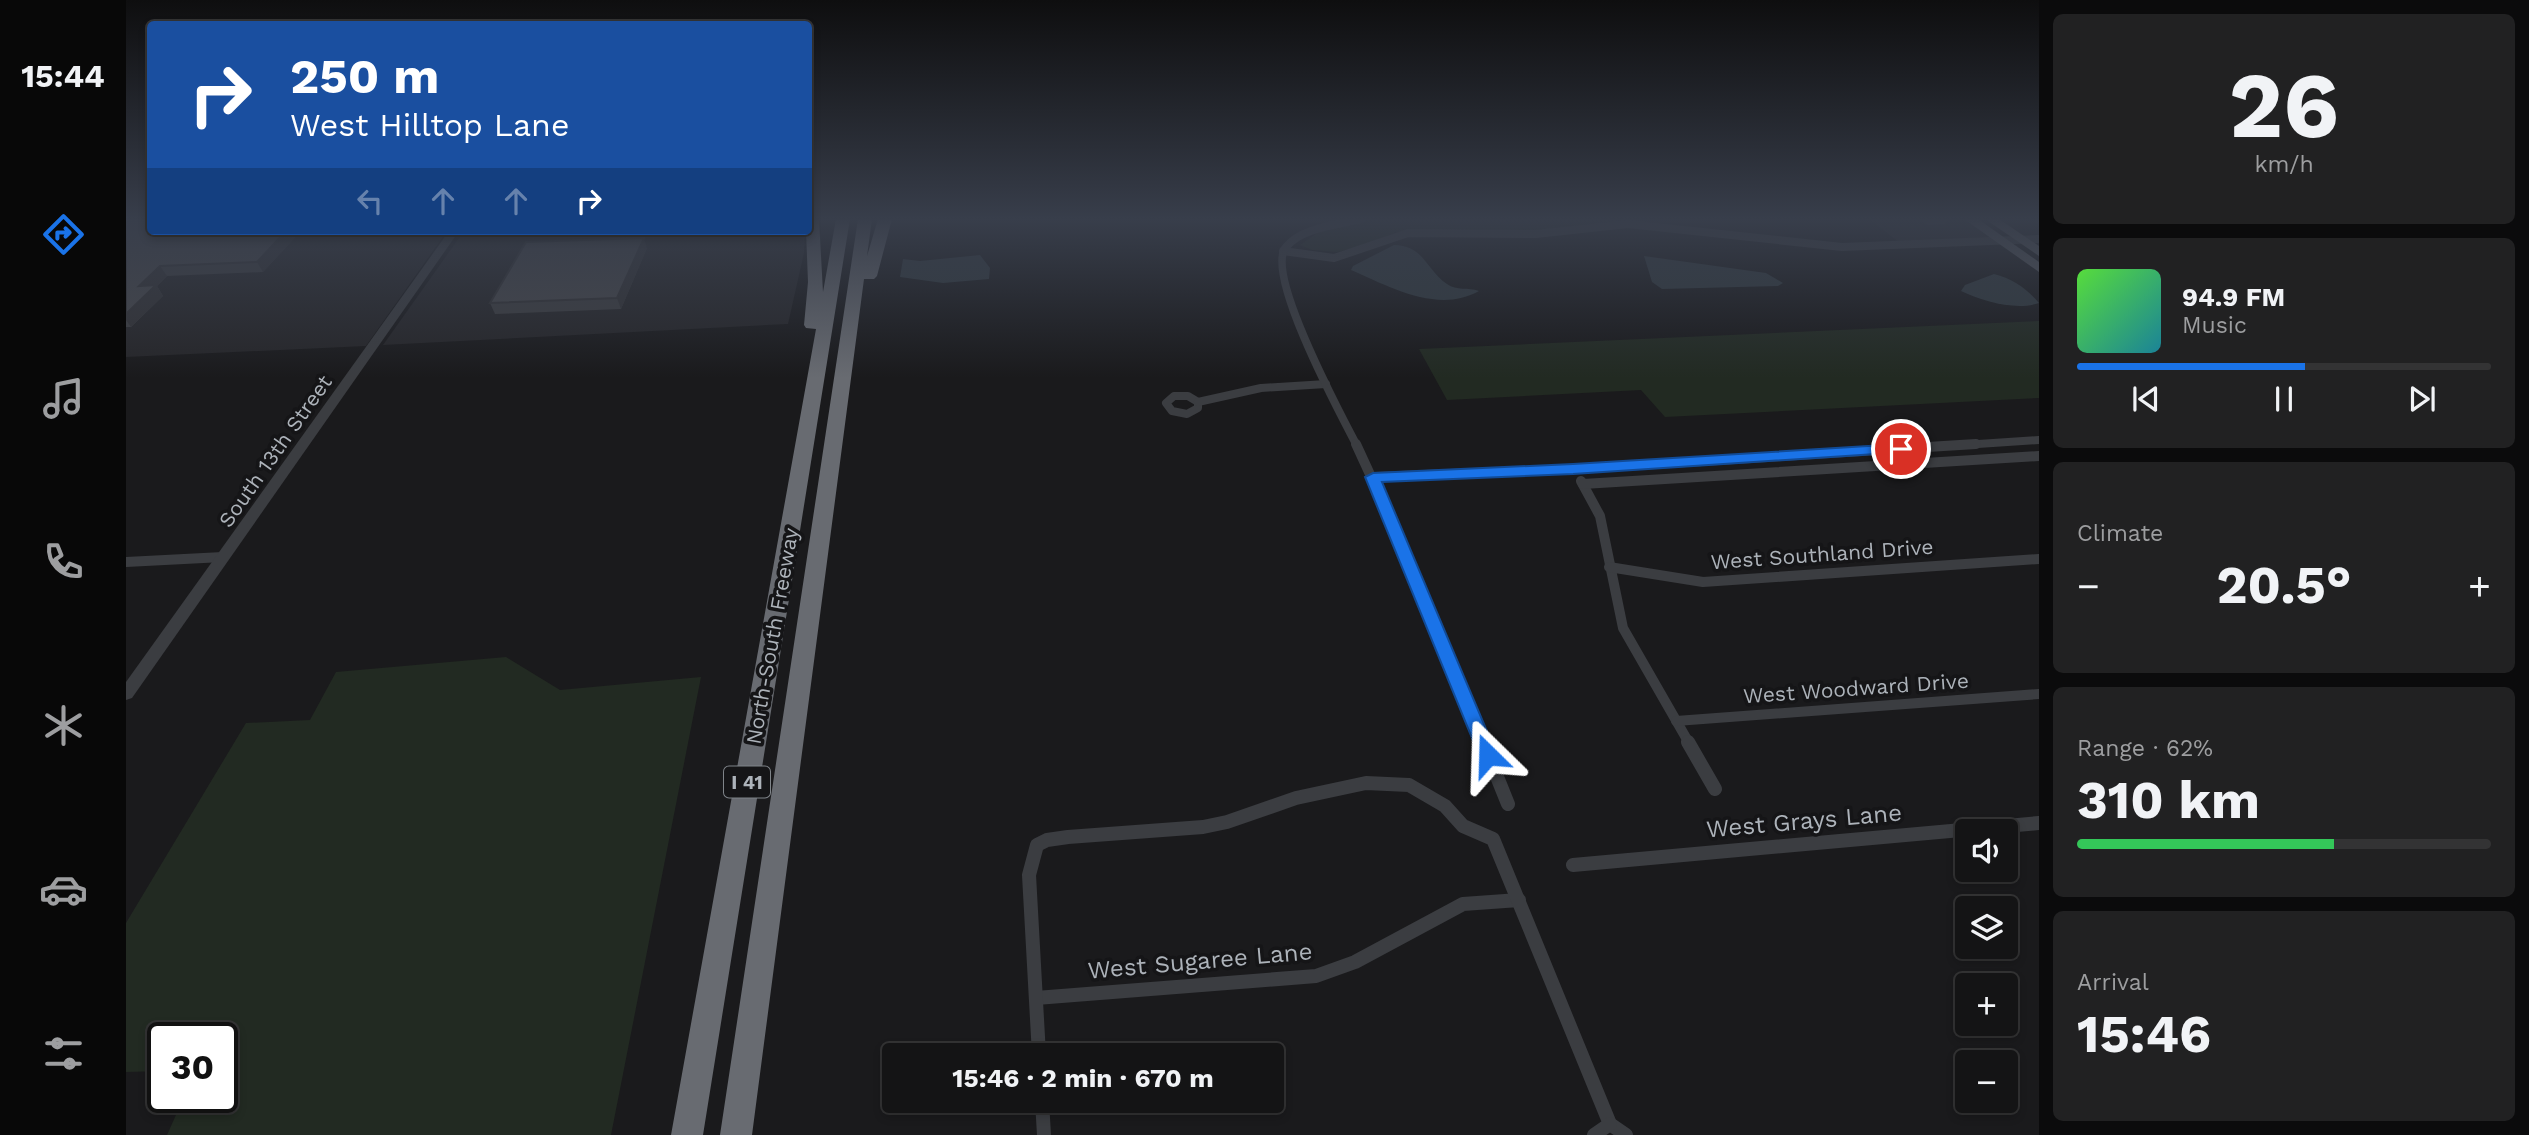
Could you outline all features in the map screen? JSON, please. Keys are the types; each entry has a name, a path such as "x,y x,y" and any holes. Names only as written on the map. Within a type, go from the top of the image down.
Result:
{"highway":[{"path":"807,429 816,272"},
{"name":"North-South Freeway","path":"687,1135 834,272"},
{"name":"North-South Freeway","path":"736,1135 857,272"},
{"path":"848,342 871,272"}],"street":[{"name":"South 13th Street","path":"126,694 425,272"},
{"path":"1281,272 1326,384 1373,477 1508,804"},
{"path":"1198,402 1251,390 1326,384"},
{"path":"1373,477 1573,469 2039,440"},
{"path":"1583,484 2039,456"},
{"path":"1573,469 1600,516 1623,628 1715,789"},
{"path":"126,562 223,557"},
{"name":"West Southland Drive","path":"1609,567 1703,582 2039,559"},
{"name":"West Woodward Drive","path":"1676,721 2039,694"},
{"path":"1038,1043 1029,874 1037,845 1047,840 1068,837 1203,827 1227,822 1296,798 1352,785 1409,785 1446,806 1463,826 1493,839 1610,1124 1626,1135"},
{"name":"West Grays Lane","path":"1573,865 2039,823"},
{"name":"West Sugaree Lane","path":"1035,998 1316,976 1355,962 1463,904 1519,900"},
{"path":"1043,1113 1044,1135"},
{"path":"1594,1135 1610,1124"}],"shaded area":[{"path":"126,272 418,272 366,346 126,357"},
{"path":"435,272 800,272 788,324 383,345"},
{"path":"901,272 990,272 989,279 943,283 900,277"},
{"path":"1356,272 1435,272 1451,286 1479,291 1447,300 1431,299 1398,290"},
{"path":"1649,272 1759,272 1766,273 1783,283 1778,286 1662,289 1652,282"},
{"path":"1994,274 2019,285 2039,303 2020,306 1999,304 1961,291 1965,285"},
{"path":"2039,321 2039,398 1665,417 1641,390 1447,400 1419,349"},
{"path":"506,657 560,690 701,677 611,1135 167,1135 177,1113 238,1113 238,1022 147,1022 147,1071 126,1072 126,923 246,723 310,720 336,672"}],"building":[{"path":"126,272 154,272 139,286 156,285 126,314"},
{"path":"508,272 629,272 617,298 490,303"}],"route":[{"path":"1488,755 1373,477 1573,469 1901,449"}]}
